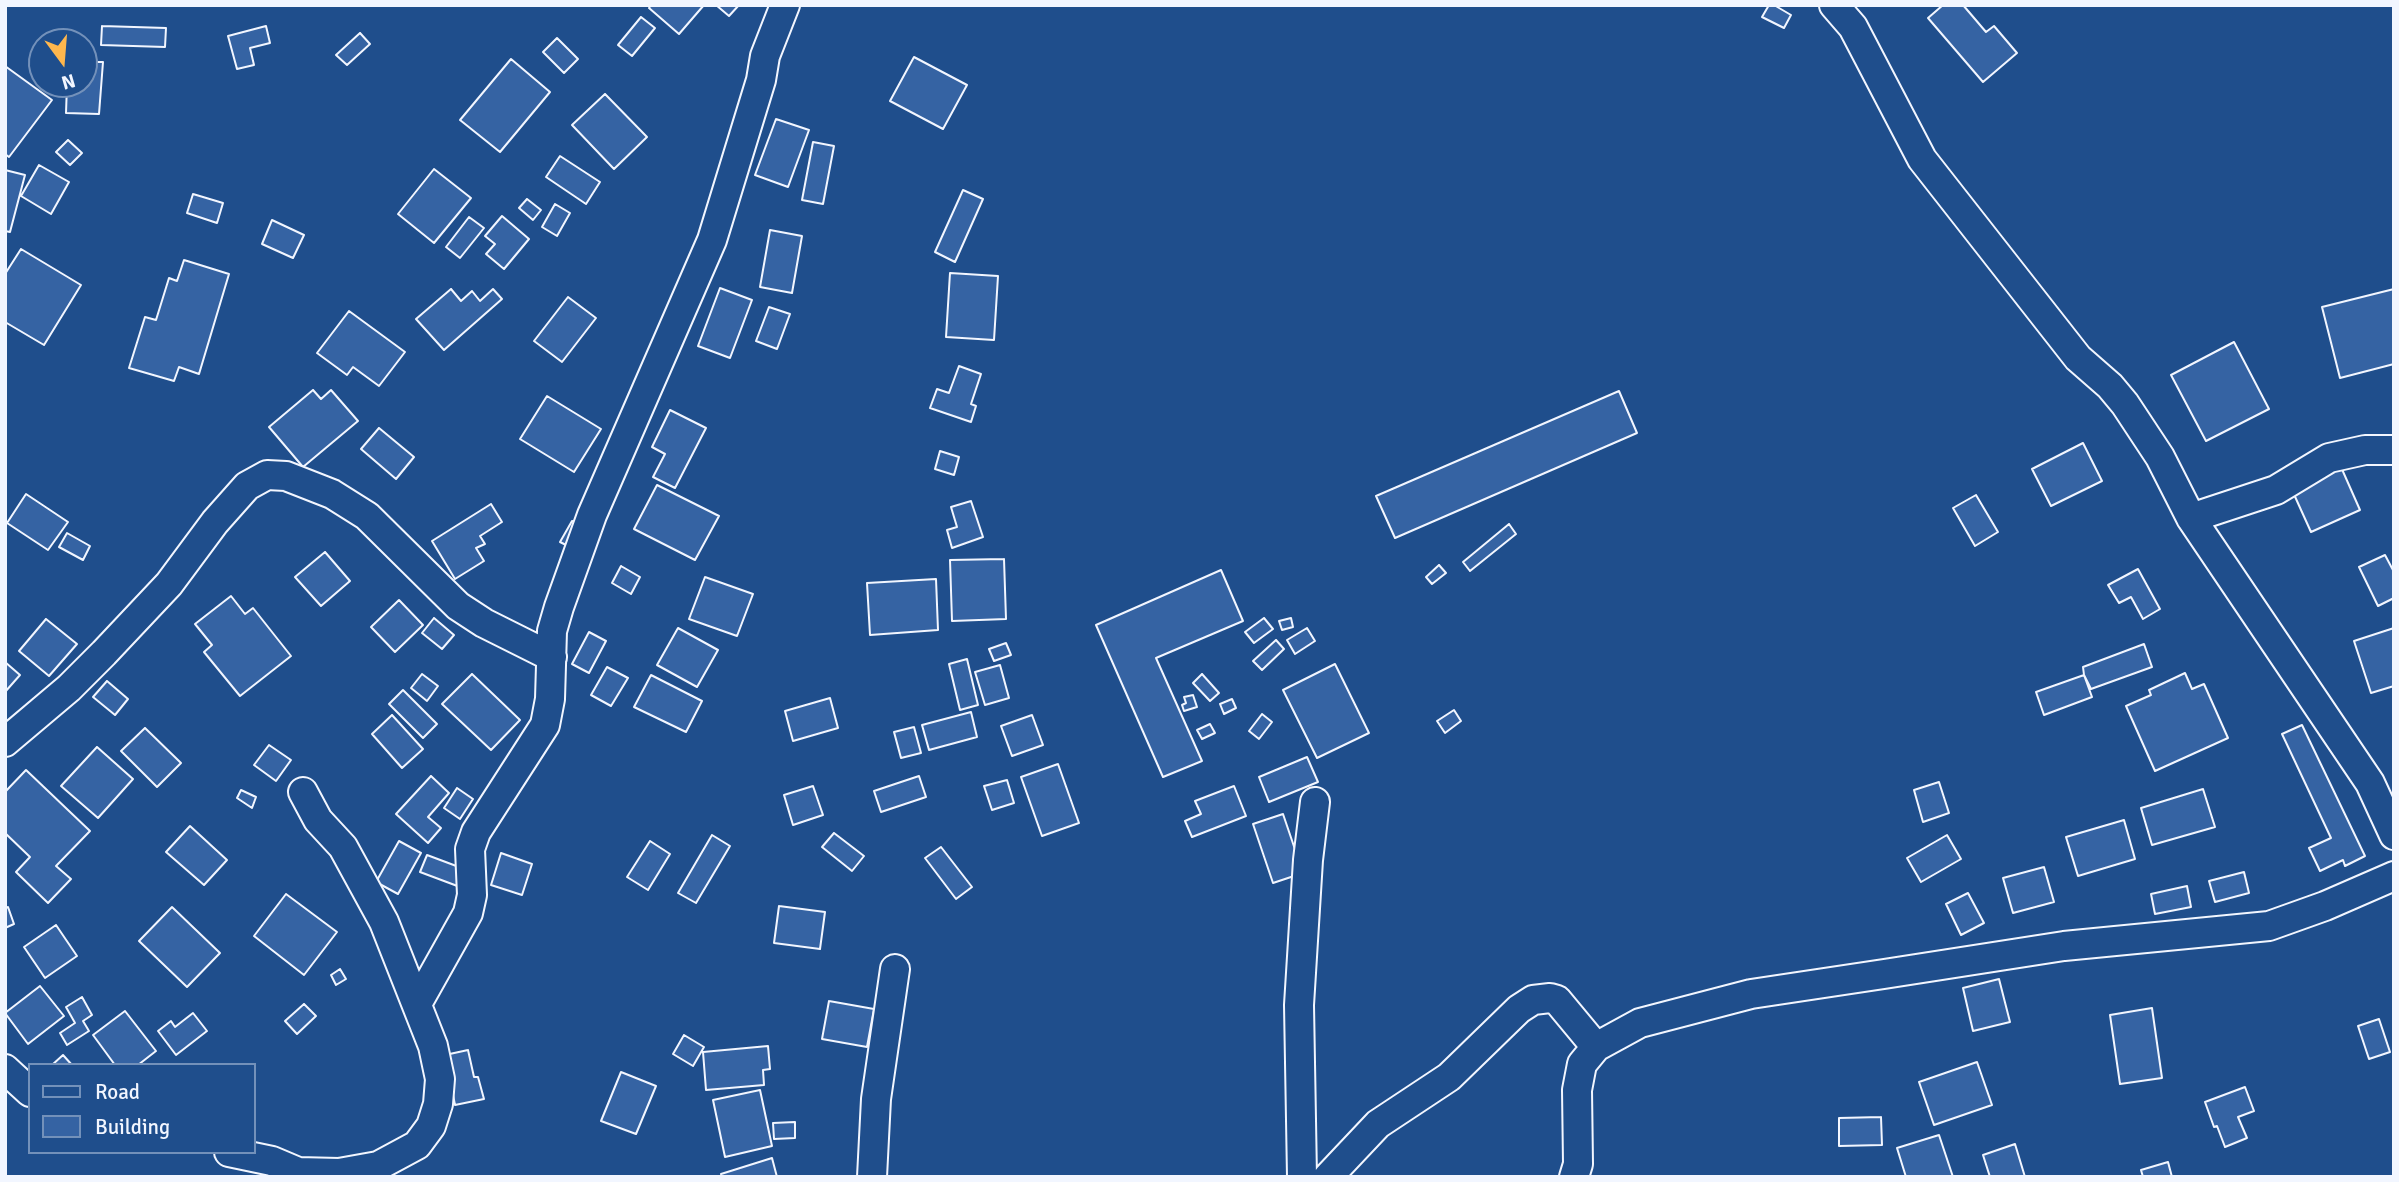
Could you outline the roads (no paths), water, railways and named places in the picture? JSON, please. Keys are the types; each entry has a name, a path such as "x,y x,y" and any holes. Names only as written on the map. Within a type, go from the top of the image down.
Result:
{"street":[{"path":"417,1004 468,913 472,895 470,849 476,832 545,725 550,699 552,631 572,567 712,240 761,80 765,56 776,22 785,5"},
{"path":"1833,5 1853,27 1922,159 2078,358 2110,386 2125,404 2160,457 2191,518 2370,783 2394,835"},
{"path":"2191,518 2276,491 2329,458 2365,450 2394,450"},
{"path":"5,742 96,662 169,584 215,522 247,486 267,475 286,476 343,501 374,523 458,606 484,623 552,657"},
{"path":"239,1154 272,1161 299,1174 339,1173 378,1166 417,1145 432,1126 438,1104 440,1079 433,1046 402,965 375,904 343,847 318,820 303,792"},
{"path":"1301,1177 1299,1005 1308,860 1315,802"},
{"path":"1574,1177 1578,1164 1577,1090 1582,1064 1596,1046 1640,1023 1751,995 2064,946 2269,926 2325,906 2394,876"},
{"path":"872,1177 876,1099 895,969"},
{"path":"1328,1177 1378,1124 1449,1077 1519,1009 1533,1000 1557,1000 1596,1046"},
{"path":"5,1069 28,1090"}]}
